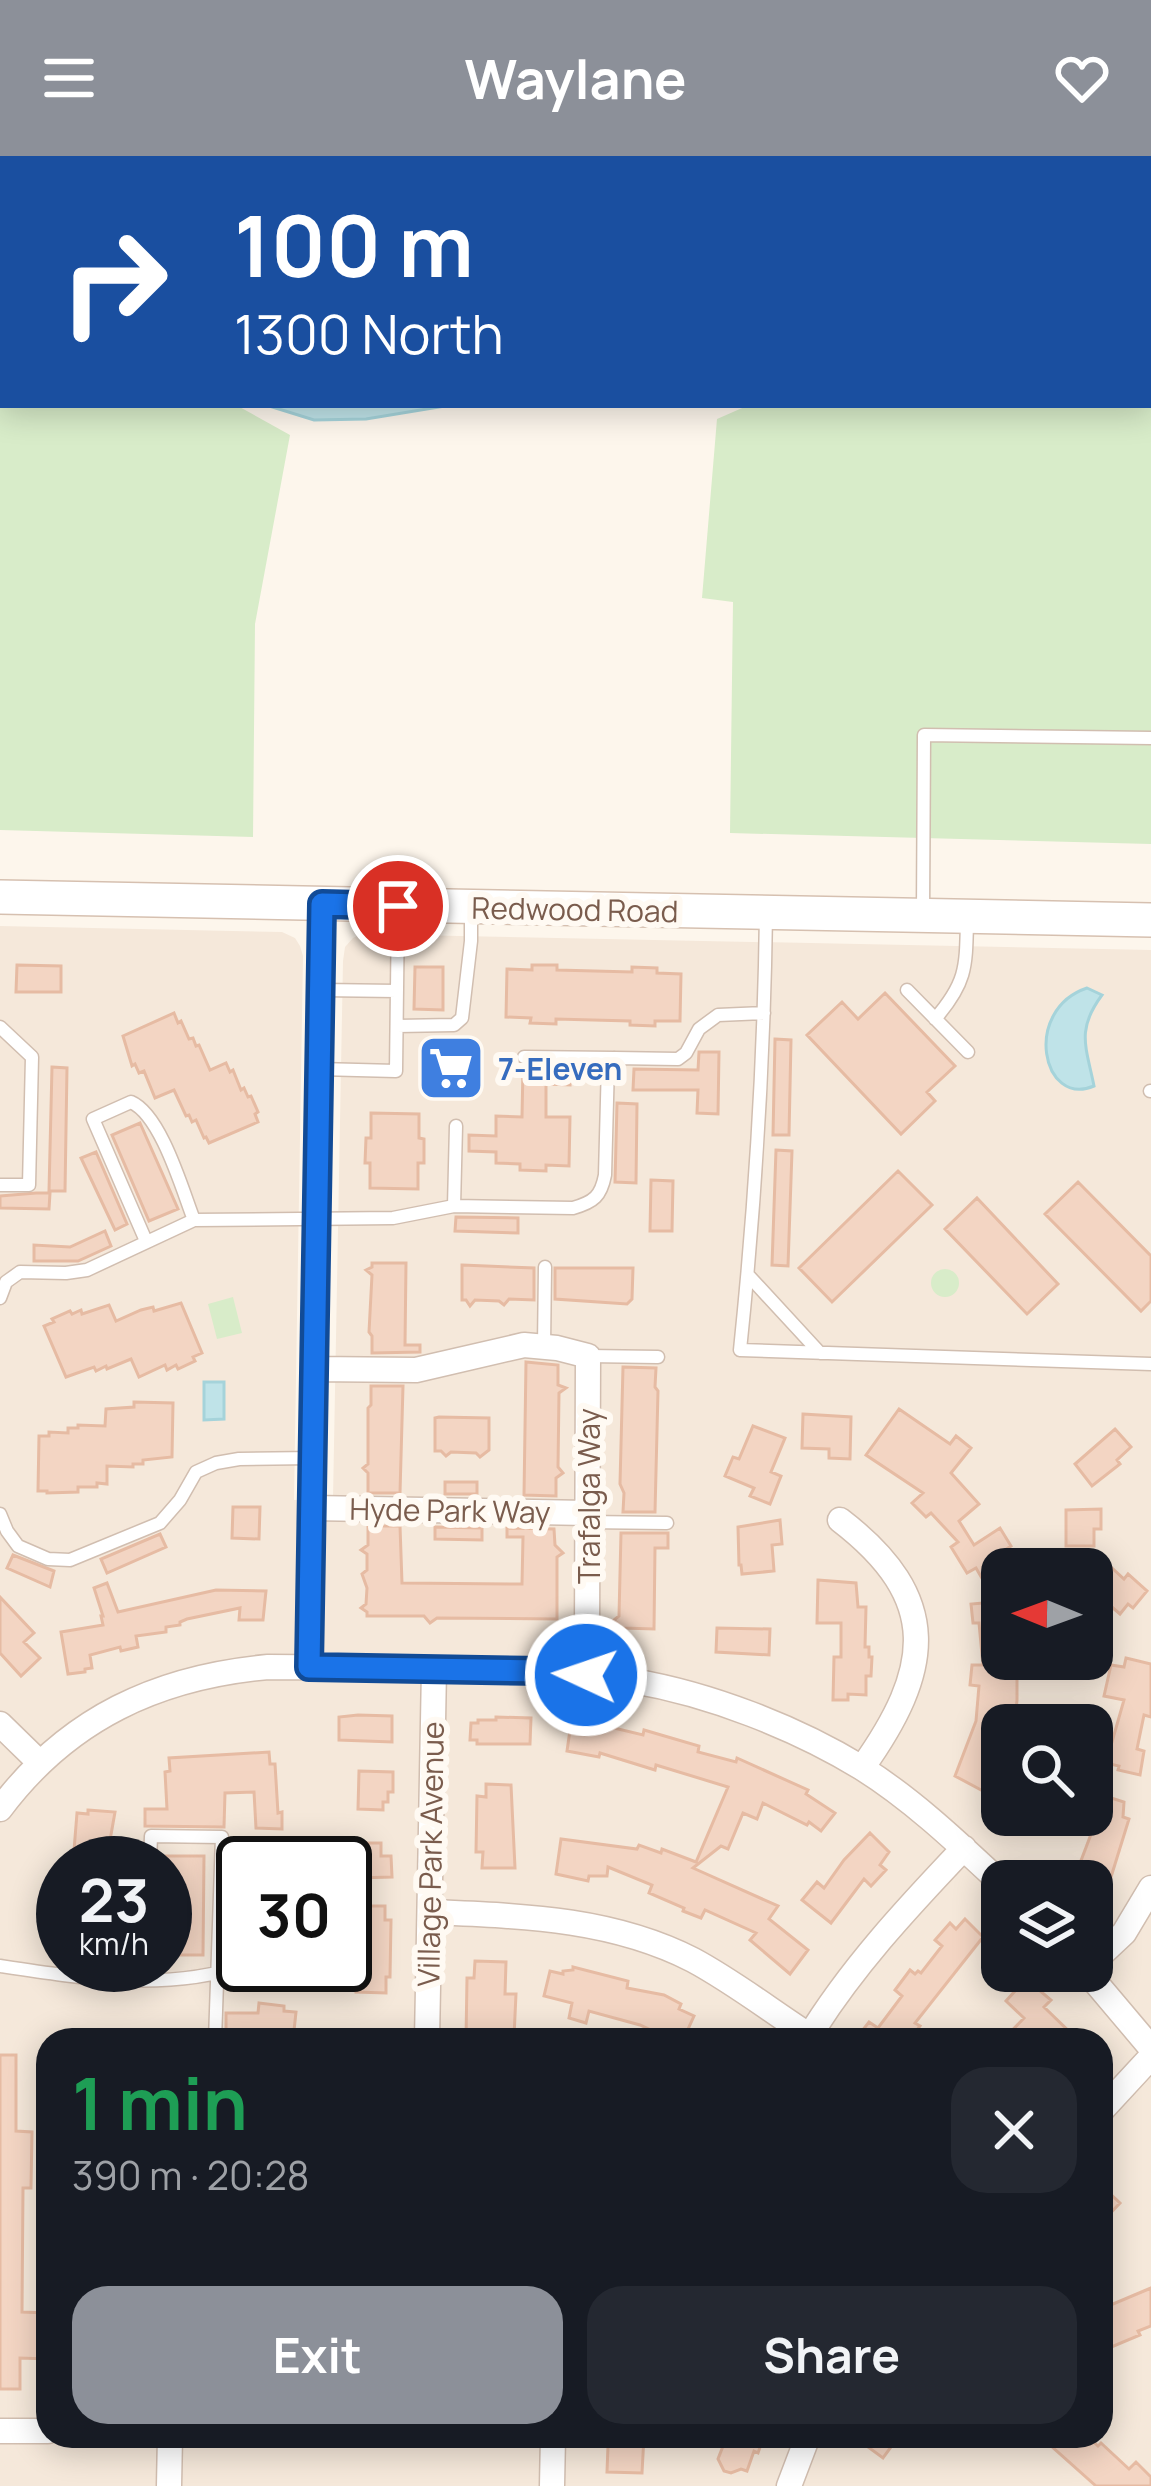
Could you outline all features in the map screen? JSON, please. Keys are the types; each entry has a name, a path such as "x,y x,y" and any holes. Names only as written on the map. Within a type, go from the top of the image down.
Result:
{"main road":[{"name":"Redwood Road","path":"0,900 1151,920"}],"street":[{"path":"309,1667 322,904"},
{"path":"315,1369 416,1370 506,1347 544,1346 588,1356"},
{"name":"Trafalga Way","path":"587,1636 588,1356"},
{"name":"Hyde Park Way","path":"312,1508 587,1517"},
{"path":"840,1520 885,1560 909,1602 915,1627 911,1679 890,1726 862,1768"},
{"path":"0,1809 39,1762 92,1722 188,1679 226,1671 309,1667 544,1671 635,1681 732,1707 862,1768 915,1806 981,1864"},
{"name":"Village Park Avenue","path":"427,2028 434,1669"},
{"path":"0,1724 39,1762"},
{"path":"815,2028 874,1947 964,1848"},
{"path":"1113,1943 1151,1888"},
{"path":"431,1912 545,1917 632,1935 728,1980 794,2028"},
{"path":"1103,1992 1151,2053 1113,2097"},
{"path":"0,2431 36,2432"},
{"path":"169,2486 170,2448"},
{"path":"552,2486 553,2448"},
{"path":"790,2486 804,2448"}],"lane":[{"path":"922,917 924,734 1151,738"},
{"path":"320,1070 396,1071 398,906"},
{"path":"397,1025 454,1025 462,1018 471,907"},
{"path":"766,913 764,1013 740,1350 1151,1364"},
{"path":"935,1019 962,980 967,918"},
{"path":"321,990 398,991"},
{"path":"907,990 968,1052"},
{"path":"524,1057 678,1059 699,1029 718,1015 764,1013"},
{"path":"0,1027 32,1058 29,1185 0,1185"},
{"path":"0,1298 6,1282 20,1272 87,1270 194,1220 392,1218 454,1206 573,1208 601,1192 607,1071 615,1058"},
{"path":"146,1240 93,1119 131,1102 145,1108 194,1220"},
{"path":"454,1206 456,1126"},
{"path":"544,1346 545,1267"},
{"path":"748,1275 820,1353"},
{"path":"588,1356 658,1357"},
{"path":"0,1514 18,1546 48,1559 70,1560 160,1523 196,1472 215,1463 313,1459"},
{"path":"587,1517 667,1523"},
{"path":"0,1966 36,1970"},
{"path":"215,2028 216,1992"}],"shaded area":[{"path":"0,926 282,932 300,946 294,1500 333,1499 343,961 345,947 353,938 361,934 1151,950 1151,2486 0,2486"}],"green space":[{"path":"0,408 241,408 290,435 255,624 253,837 0,830"},
{"path":"742,408 1151,408 1151,844 730,833 733,602 702,598 717,419"},
{"path":"945,1269 955,1273 959,1283 955,1293 945,1297 935,1293 931,1283 935,1273"},
{"path":"233,1297 242,1333 217,1339 208,1304"}],"water":[{"path":"276,408 433,408 366,419 314,420"},
{"path":"1087,988 1102,995 1086,1029 1094,1086 1076,1089 1062,1083 1052,1070 1047,1034 1053,1016 1067,999"},
{"path":"204,1382 224,1382 224,1419 204,1420"}],"building":[{"path":"17,965 61,966 61,992 16,992"},
{"path":"532,965 632,972 632,967 657,968 657,973 681,974 680,1021 655,1021 655,1026 556,1019 556,1024 506,1017 507,969 532,970"},
{"name":"7-Eleven","path":"415,967 443,967 443,1010 414,1009"},
{"path":"885,993 955,1066 927,1092 935,1101 901,1134 807,1035 842,1002 858,1019"},
{"path":"174,1013 189,1039 199,1045 210,1070 226,1063 233,1070 241,1090 251,1096 258,1122 209,1143 196,1120 186,1116 174,1090 155,1098 144,1071 139,1073 132,1066 123,1036"},
{"path":"775,1039 791,1040 789,1135 773,1135"},
{"name":"7-Eleven","path":"429,1047 479,1053 478,1085 422,1083 423,1051"},
{"path":"699,1052 719,1052 718,1114 697,1113 698,1090 633,1090 634,1069 698,1070"},
{"path":"52,1067 67,1068 65,1191 49,1191"},
{"path":"523,1068 570,1069 570,1085 546,1084 546,1117 570,1117 569,1166 520,1170 520,1164 496,1163 496,1152 469,1151 469,1135 496,1136 496,1116 522,1117"},
{"path":"617,1103 637,1104 636,1183 615,1182"},
{"path":"371,1113 419,1114 424,1163 418,1163 418,1189 370,1188 370,1163 365,1163"},
{"path":"140,1123 178,1209 149,1221 112,1135"},
{"path":"776,1150 792,1151 788,1266 772,1265"},
{"path":"96,1152 127,1224 115,1230 81,1158"},
{"path":"898,1171 932,1205 832,1302 799,1268"},
{"path":"651,1180 673,1181 672,1231 650,1231"},
{"path":"1078,1182 1151,1256 1151,1301 1141,1311 1045,1214"},
{"path":"50,1193 49,1209 0,1208 0,1196"},
{"path":"977,1198 1058,1284 1027,1314 945,1229"},
{"path":"456,1217 518,1218 518,1233 455,1231"},
{"path":"105,1231 111,1246 78,1261 34,1261 34,1245 70,1247"},
{"path":"372,1263 406,1263 405,1345 420,1345 420,1352 372,1353 372,1275 366,1270"},
{"path":"462,1265 534,1268 534,1300 509,1299 504,1305 475,1300 470,1306 462,1300"},
{"path":"555,1268 633,1268 632,1299 627,1304 555,1299"},
{"path":"181,1303 202,1353 178,1369 176,1365 167,1370 165,1365 139,1377 131,1359 66,1377 44,1326 70,1311 81,1310 82,1314 109,1305 116,1321 141,1310"},
{"path":"526,1362 558,1365 558,1385 566,1388 559,1393 558,1467 563,1473 556,1478 556,1496 524,1495"},
{"path":"623,1367 656,1368 655,1512 623,1512"},
{"path":"371,1386 403,1386 400,1493 368,1493 368,1473 363,1468 368,1464"},
{"path":"134,1402 173,1403 172,1457 143,1460 133,1467 107,1466 107,1484 78,1487 78,1492 38,1491 39,1436 68,1433 68,1428 78,1425 105,1426 106,1409 134,1407"},
{"path":"899,1409 950,1444 956,1436 971,1448 951,1473 979,1504 959,1521 974,1545 1000,1528 1011,1546 981,1548 981,1577 976,1568 967,1573 951,1547 958,1542 931,1513 926,1517 912,1503 923,1493 866,1455"},
{"path":"803,1414 851,1417 850,1459 829,1458 829,1449 802,1448"},
{"path":"435,1418 489,1418 489,1450 480,1457 435,1451"},
{"path":"753,1426 785,1438 771,1472 781,1476 770,1504 750,1496 754,1488 725,1476 733,1457 739,1459"},
{"path":"1115,1429 1131,1447 1117,1460 1120,1464 1092,1486 1075,1464"},
{"path":"445,1482 477,1482 477,1494 445,1494"},
{"path":"233,1507 260,1507 259,1539 232,1538"},
{"path":"1101,1509 1101,1529 1094,1529 1094,1546 1066,1546 1066,1510"},
{"path":"780,1520 782,1544 772,1545 774,1571 742,1574 738,1527"},
{"path":"368,1526 400,1526 402,1583 522,1584 523,1537 507,1537 507,1528 554,1529 555,1545 563,1553 557,1557 557,1619 437,1618 430,1623 424,1616 367,1616 361,1608 366,1604 362,1574 367,1570 367,1554 361,1550 368,1545"},
{"path":"435,1527 482,1528 482,1540 435,1539"},
{"path":"621,1533 668,1533 668,1548 655,1548 654,1629 623,1628 614,1620 619,1616"},
{"path":"160,1534 166,1547 107,1573 101,1559"},
{"path":"13,1555 54,1571 50,1587 7,1568"},
{"path":"1113,1569 1124,1579 1128,1574 1147,1591 1133,1608 1128,1604 1120,1614 1113,1608"},
{"path":"818,1580 856,1583 858,1607 866,1607 865,1647 872,1657 866,1695 848,1694 848,1700 833,1700 841,1623 817,1623"},
{"path":"107,1583 118,1612 216,1590 266,1591 263,1620 239,1620 240,1608 187,1619 166,1627 166,1632 136,1636 138,1647 90,1655 92,1668 68,1674 61,1632 103,1625 94,1588"},
{"path":"0,1597 34,1633 24,1642 40,1658 21,1676 0,1653"},
{"path":"981,1603 981,1644 979,1623 973,1623 971,1604"},
{"path":"717,1628 770,1629 769,1655 716,1652"},
{"path":"1126,1658 1151,1664 1151,1717 1144,1715 1137,1749 1144,1751 1140,1775 1113,1765 1113,1738 1124,1700 1104,1696 1108,1680 1113,1680 1113,1665 1124,1667"},
{"path":"972,1665 981,1665 981,1680 1017,1680 1017,1704 981,1704 981,1790 955,1776 976,1721 979,1686 970,1685"},
{"path":"392,1716 392,1742 339,1740 339,1717"},
{"path":"496,1717 531,1718 530,1744 470,1740 471,1723"},
{"path":"589,1722 643,1735 644,1730 699,1746 698,1752 736,1762 737,1758 808,1790 806,1794 835,1813 821,1831 763,1803 757,1819 743,1813 728,1849 721,1846 693,1868 778,1906 769,1919 808,1950 790,1974 750,1940 756,1933 705,1910 701,1918 683,1911 649,1893 652,1885 608,1867 607,1876 589,1876 588,1881 556,1874 561,1839 637,1849 639,1845 696,1862 728,1787 656,1765 655,1770 600,1753 599,1757 567,1751 571,1723 588,1726"},
{"path":"269,1752 270,1764 275,1764 282,1829 256,1828 254,1792 225,1793 224,1827 145,1826 145,1809 167,1809 169,1758"},
{"path":"359,1771 393,1772 393,1792 388,1792 383,1810 358,1809"},
{"path":"486,1784 511,1785 515,1868 482,1868 483,1852 476,1852 477,1796 486,1797"},
{"path":"1113,1798 1124,1802 1123,1817 1129,1819 1113,1871 1113,1860 1081,1860 1090,1836 1113,1836"},
{"path":"88,1810 115,1812 111,1836 75,1836 77,1813 88,1814"},
{"path":"870,1833 889,1852 880,1865 886,1870 871,1886 864,1879 831,1923 802,1900 817,1882 824,1888"},
{"path":"372,1843 381,1843 381,1856 391,1856 392,1877 372,1878"},
{"path":"192,1856 204,1856 203,1955 192,1955"},
{"path":"372,1906 385,1906 385,1920 391,1920 386,1993 356,1992 372,1992"},
{"path":"965,1919 981,1940 915,2023 918,2028 878,2028 902,1996 895,1990 910,1970 921,1973 942,1946 935,1940 950,1923 956,1929"},
{"path":"475,1961 506,1962 505,1994 516,1994 514,2028 466,2028 467,1978 474,1978"},
{"path":"573,1970 628,1981 627,1988 664,1995 694,2016 688,2028 646,2028 589,2011 586,2023 569,2018 572,2003 544,1996 550,1971"},
{"path":"1014,1992 1041,1992 1051,2000 1044,2007 1066,2028 1014,2028 1024,2018 1006,2001"},
{"path":"259,2003 284,2006 284,2011 296,2012 294,2028 226,2028 226,2013 258,2013"},
{"path":"0,2055 16,2055 16,2131 32,2132 31,2188 23,2188 22,2312 36,2313 36,2359 20,2358 20,2389 0,2389"},
{"path":"1151,2288 1151,2326 1113,2346 1113,2304"},
{"path":"608,2448 643,2448 642,2473 607,2472"},
{"path":"722,2448 760,2448 747,2471 724,2471 718,2459"},
{"path":"869,2448 890,2448 883,2458"},
{"path":"1053,2448 1106,2448 1129,2469 1136,2462 1151,2477 1151,2486 1096,2486"}],"place":[{"name":"7-Eleven","path":"451,1068"}],"route":[{"path":"398,906 322,904 309,1667 586,1675"}]}
